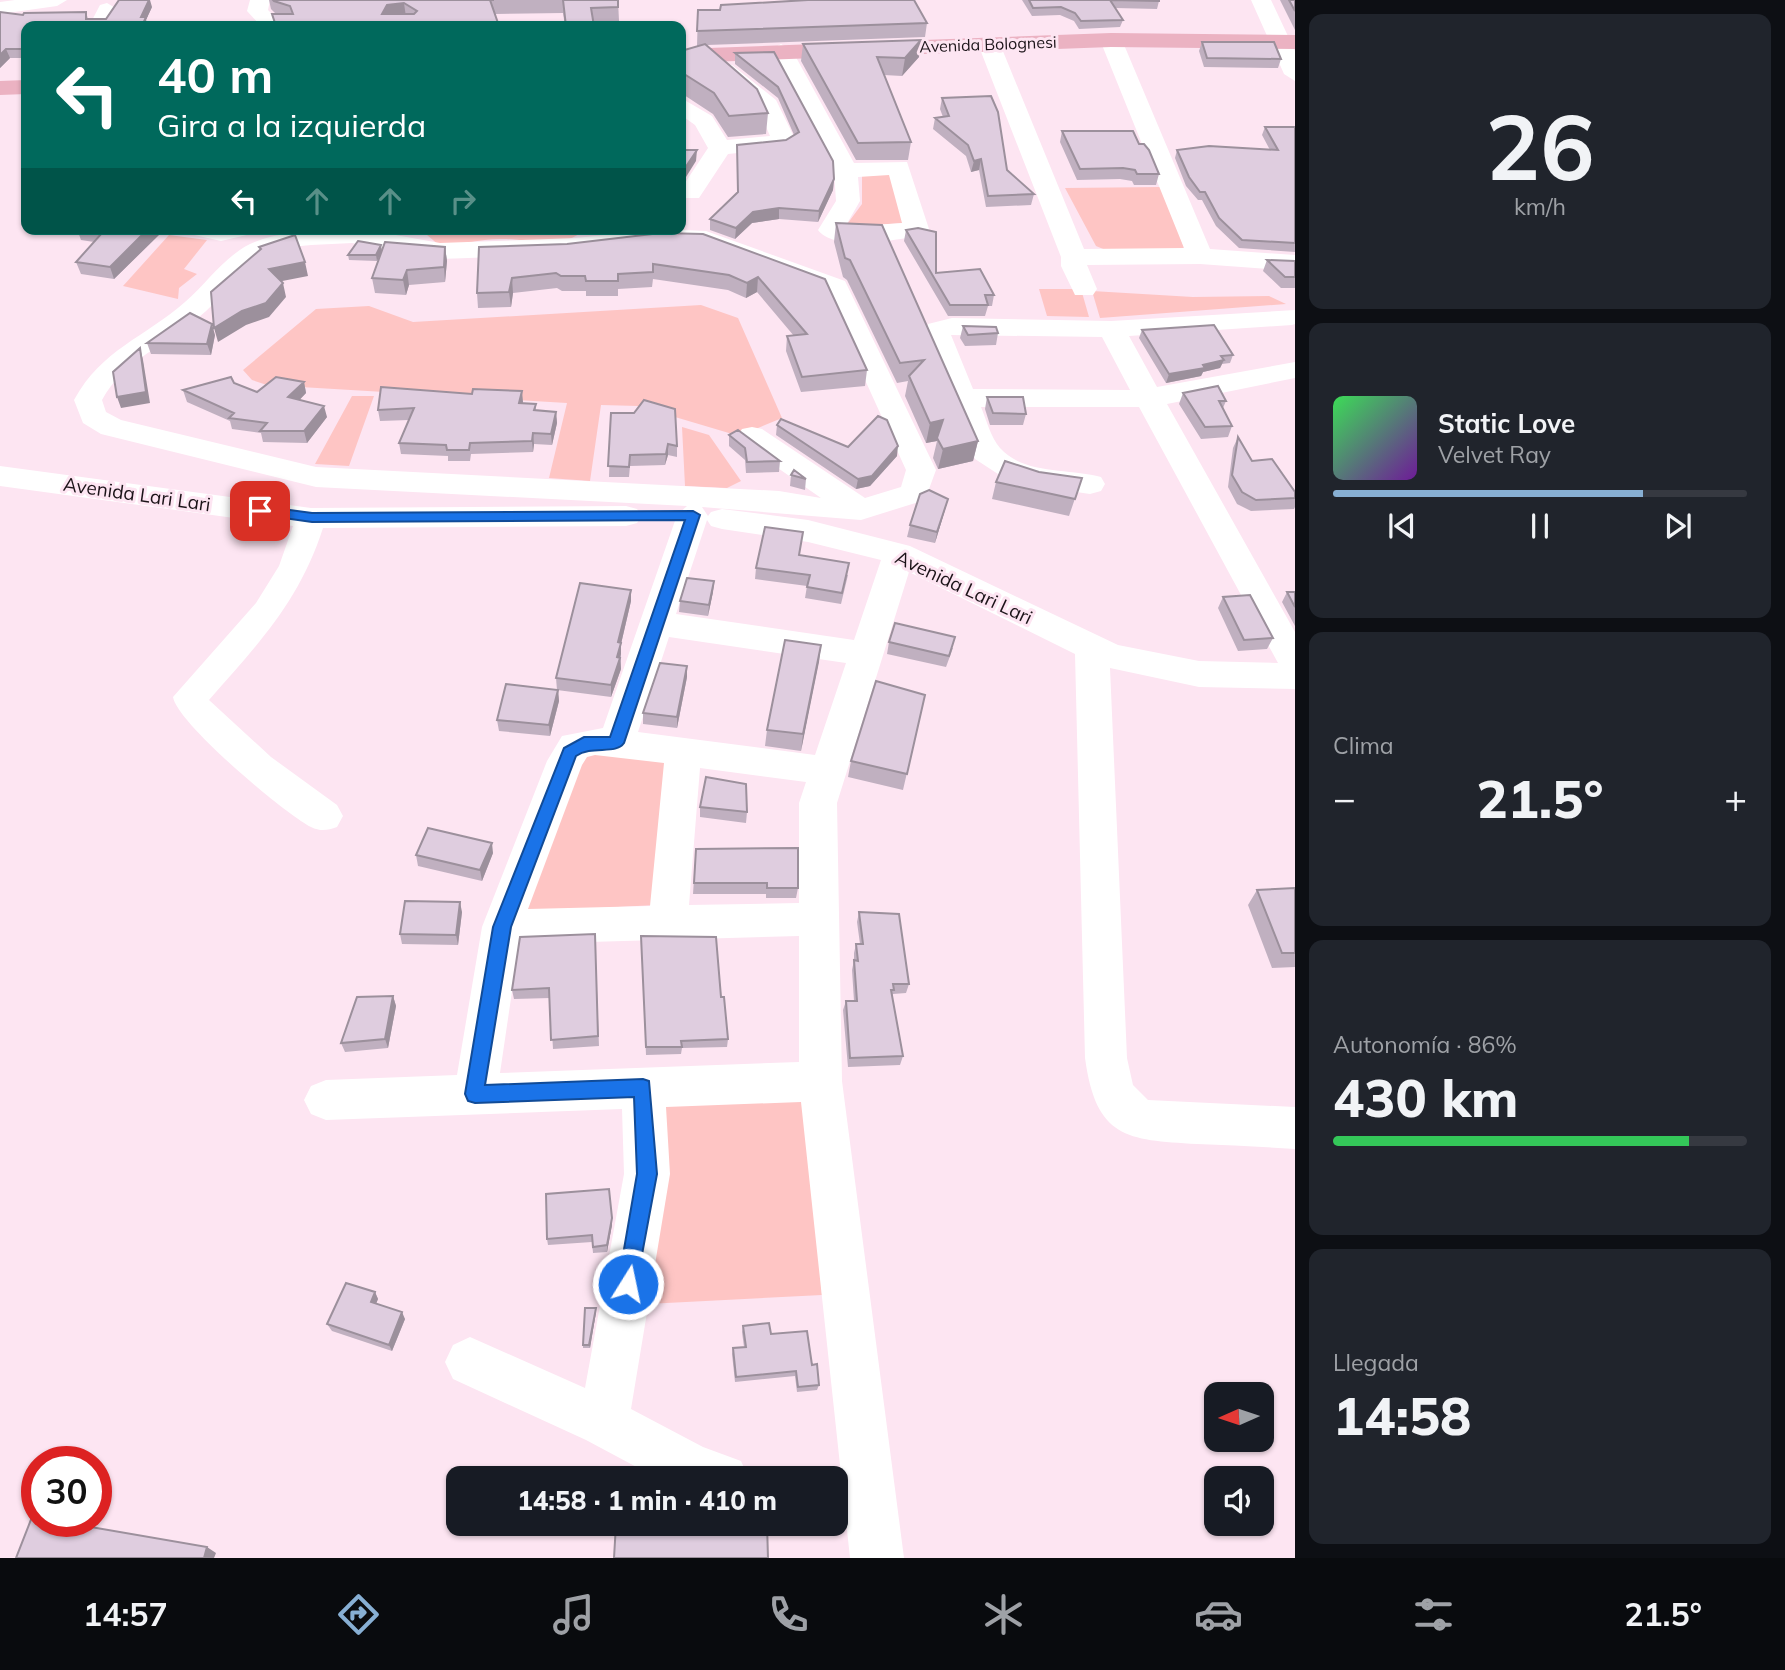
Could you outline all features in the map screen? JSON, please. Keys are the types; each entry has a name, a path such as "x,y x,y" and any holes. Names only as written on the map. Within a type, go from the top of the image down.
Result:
{"main road":[{"name":"Avenida Bolognesi","path":"686,56 781,50 1111,40 1287,42"},
{"path":"0,88 21,87"}],"street":[{"path":"2,9 57,0"},
{"path":"260,0 257,11 267,21"},
{"path":"1261,0 1287,42 1295,74"},
{"path":"1111,40 1200,256"},
{"path":"989,44 1074,257 1074,266 1096,313 1149,397 1295,663"},
{"path":"781,50 846,171"},
{"path":"718,65 768,105 784,141 720,148"},
{"path":"686,108 704,121 720,148"},
{"path":"690,193 720,148"},
{"path":"229,235 249,240 286,243 352,235 440,251 576,246 661,237 706,239 836,287 920,470 914,493 881,508 813,519 779,500 316,477 110,427 93,417 88,400 94,384 128,351 188,313 249,240"},
{"path":"1074,257 1200,256 1295,263"},
{"path":"1090,484 1057,481 1017,470 994,460 982,444 937,340 938,330 1096,313 1292,317"},
{"path":"962,397 1070,400 1149,397 1209,389 1295,370"},
{"path":"752,436 862,511"},
{"name":"Avenida Lari Lari","path":"0,476 312,518 693,515 813,519 899,554 1110,656 1199,674 1295,676"},
{"path":"616,743 693,515"},
{"path":"312,518 295,566 268,611 191,697 192,705 258,767 324,816"},
{"path":"877,1558 852,1479 820,1081 818,803 899,554"},
{"path":"657,623 866,654"},
{"path":"1092,648 1106,1058 1111,1086 1122,1108 1142,1120 1295,1128"},
{"path":"475,1094 502,927 569,752 584,743 616,743 828,771"},
{"path":"668,923 683,752"},
{"path":"502,927 819,919"},
{"path":"326,1100 820,1081"},
{"path":"604,1422 647,1174 643,1088"},
{"path":"470,1362 604,1422 687,1466"}],"shaded area":[{"path":"889,172 905,223 845,227 862,204 862,175"},
{"path":"1161,187 1184,247 1181,251 1108,251 1096,246 1065,188"},
{"path":"169,235 207,240 184,269 197,274 179,288 178,299 123,286"},
{"path":"427,235 577,235 556,242 492,239 440,246"},
{"path":"1039,289 1081,289 1089,317 1047,316"},
{"path":"1092,291 1193,297 1269,296 1286,304 1100,318"},
{"path":"701,305 738,318 782,418 739,436 638,406 601,405 590,481 549,478 567,403 267,385 252,380 243,370 316,309 369,306 413,322"},
{"path":"352,396 374,396 349,466 315,464"},
{"path":"682,427 709,435 741,481 727,488 685,486"},
{"path":"598,753 669,762 656,905 522,912 585,756"},
{"path":"807,1097 822,1295 647,1304 658,1102"}],"building":[{"path":"119,0 149,0 141,17 146,17 144,21 21,21 21,49 6,49 0,55 0,12 23,15 86,12 86,19 106,19"},
{"path":"273,0 490,0 497,21 274,21 272,14 293,14 290,6","holes":["404,3 417,11 414,14 382,14 387,5"]},
{"path":"563,0 618,0 618,7 591,8 593,21 565,21"},
{"path":"808,0 914,0 927,23 697,31 698,10 720,10 721,5"},
{"path":"1029,0 1110,0 1123,20 1081,21 1075,13 1061,7 1033,8"},
{"path":"1289,0 1295,0 1295,11"},
{"path":"921,40 905,58 877,57 911,142 858,143 803,44"},
{"path":"1202,42 1274,42 1281,59 1207,58"},
{"path":"705,44 757,89 768,113 729,116 714,93 686,75 686,50"},
{"path":"774,52 833,161 834,179 819,211 779,208 753,212 736,228 710,219 738,192 737,145 786,140 799,132 778,87 735,53"},
{"path":"991,96 998,112 1007,170 1034,194 988,196 981,159 974,161 968,145 935,118 949,116 942,98"},
{"path":"1265,127 1295,127 1295,243 1242,240 1219,218 1205,192 1200,192 1189,177 1177,150 1209,146 1278,150"},
{"path":"1062,131 1133,131 1139,144 1144,144 1149,150 1159,174 1137,174 1135,170 1123,168 1080,169"},
{"path":"686,150 697,150 686,166"},
{"path":"836,223 882,225 978,441 943,449 937,438 943,420 930,423 909,376 924,360 900,363 850,260 845,258"},
{"path":"918,228 936,232 936,273 980,269 994,295 985,295 988,305 950,305 906,230"},
{"path":"703,234 825,279 867,370 802,377 787,336 807,334 758,277 747,283 729,275 653,264 653,272 618,274 618,281 586,281 585,276 561,276 556,273 512,278 509,292 477,293 479,247 567,244 644,235"},
{"path":"100,235 142,235 110,267 76,262"},
{"path":"295,235 305,262 269,269 283,283 266,303 242,311 214,328 211,292 261,249 259,247"},
{"path":"358,241 381,245 376,255 348,255"},
{"path":"385,242 445,247 444,267 407,270 403,280 372,278"},
{"path":"1267,260 1295,261 1295,277 1285,277"},
{"path":"190,313 212,324 207,344 147,343"},
{"path":"1214,325 1233,355 1221,356 1224,360 1203,365 1205,368 1169,374 1142,330"},
{"path":"963,326 996,327 998,333 968,335"},
{"path":"140,348 146,392 117,397 113,372"},
{"path":"231,377 234,383 257,392 276,377 304,382 288,397 324,406 304,431 260,431 267,423 229,418 234,413 183,390"},
{"path":"1218,386 1226,401 1219,401 1232,426 1205,427 1183,393"},
{"path":"381,387 472,394 473,389 522,391 519,403 536,404 534,410 556,412 551,434 533,433 532,441 470,443 469,450 447,450 446,445 399,443 414,408 378,410"},
{"path":"987,397 1023,397 1026,414 993,413"},
{"path":"644,400 675,409 677,446 668,444 666,454 630,455 629,467 608,466 611,413 634,413"},
{"path":"878,416 887,420 898,446 872,476 858,479 777,425 781,419 848,447"},
{"path":"738,430 780,461 747,462 745,448 729,435"},
{"path":"1238,437 1252,461 1272,459 1295,492 1295,498 1256,500 1242,492 1232,475"},
{"path":"1005,461 1039,472 1082,478 1075,499 996,482"},
{"path":"794,470 806,479 791,475"},
{"path":"929,490 948,499 937,532 910,525 920,494"},
{"path":"765,527 803,532 799,555 849,563 842,593 807,587 810,575 756,568"},
{"path":"687,578 714,581 709,605 680,601"},
{"path":"580,583 631,590 618,642 621,643 617,657 620,658 611,685 556,678"},
{"path":"1287,592 1295,592 1295,607"},
{"path":"1250,595 1273,638 1244,640 1223,597"},
{"path":"895,623 955,637 949,656 889,642"},
{"path":"785,640 821,645 803,734 767,730"},
{"path":"660,663 687,666 677,717 643,713"},
{"path":"876,681 925,695 907,774 851,761"},
{"path":"506,684 558,690 549,725 497,720"},
{"path":"706,777 746,784 747,812 700,807"},
{"path":"428,828 492,843 480,870 416,855"},
{"path":"798,848 798,888 767,888 767,883 694,883 696,849"},
{"path":"1295,888 1295,953 1282,953 1257,890"},
{"path":"405,901 460,902 456,935 400,934"},
{"path":"859,912 899,914 909,984 893,984 894,990 891,990 903,1056 850,1058 846,1001 857,1001 854,960 858,961 856,944 863,944"},
{"path":"595,934 598,1036 551,1040 549,988 512,990 520,937"},
{"path":"641,936 716,937 728,1039 681,1041 682,1047 646,1047"},
{"path":"393,996 385,1039 341,1043 357,997"},
{"path":"609,1189 612,1218 607,1245 593,1247 592,1235 547,1239 546,1194"},
{"path":"346,1283 375,1292 371,1302 402,1312 389,1345 327,1324"},
{"path":"585,1308 596,1308 589,1345 583,1345"},
{"path":"769,1323 771,1334 807,1331 812,1365 817,1364 819,1385 798,1387 796,1371 736,1377 733,1348 746,1347 743,1326"},
{"path":"112,1531 207,1547 204,1558 16,1558 24,1537 112,1537"},
{"path":"615,1536 767,1536 768,1558 614,1558"}],"route":[{"path":"260,511 312,518 693,515 616,743 584,743 569,752 502,927 475,1094 643,1088 647,1174 628,1284"}]}
